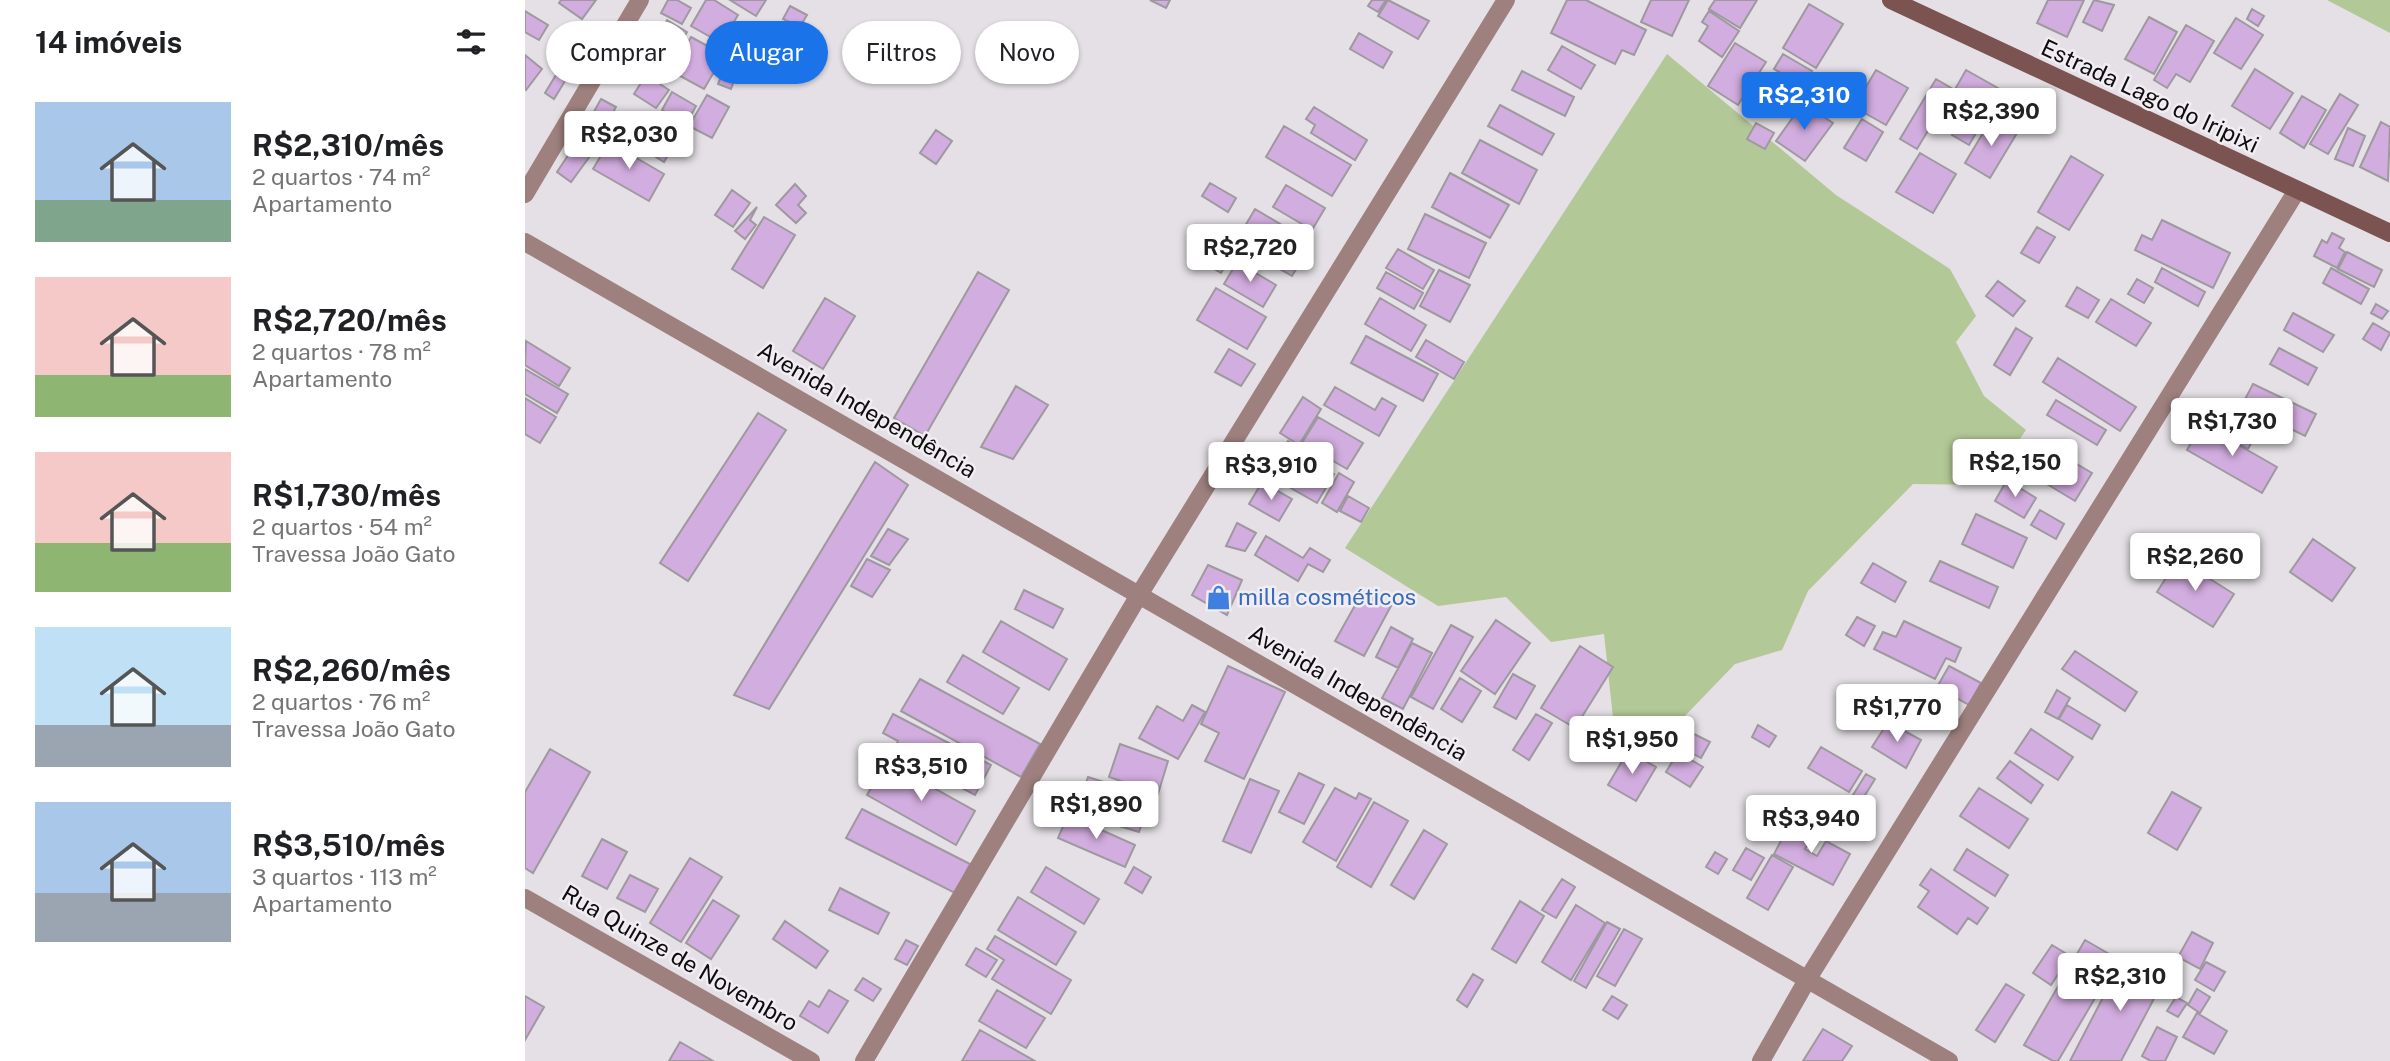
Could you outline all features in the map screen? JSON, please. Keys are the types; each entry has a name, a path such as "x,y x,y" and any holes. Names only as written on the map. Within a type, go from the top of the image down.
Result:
{"street":[{"path":"525,194 641,0"},
{"path":"864,1061 1139,595 1506,0"},
{"name":"Estrada Lago do Iripixi","path":"1891,0 2296,192 2390,233"},
{"path":"1761,1061 1807,979 2296,192"},
{"name":"Avenida Independência","path":"525,242 1949,1061"},
{"name":"Rua Quinze de Novembro","path":"525,898 811,1061"}],"green space":[{"path":"2327,0 2390,0 2390,33"},
{"path":"1667,54 1836,195 1950,269 1976,316 1956,342 1984,396 2026,430 1988,485 1913,484 1808,591 1782,650 1735,664 1681,720 1617,755 1604,634 1551,642 1506,597 1438,606 1345,548"}],"building":[{"path":"561,0 596,0 582,19 559,3"},
{"path":"668,0 677,0 691,8 684,21 676,21 661,13"},
{"path":"706,0 714,0 738,15 734,21 705,21 705,34 691,26"},
{"path":"730,0 766,0 756,16"},
{"path":"1150,0 1170,0 1166,8"},
{"path":"1372,0 1386,0 1378,12 1368,6"},
{"path":"1388,0 1429,21 1418,39 1378,16"},
{"path":"1567,0 1586,0 1646,30 1634,55 1622,50 1615,64 1551,33"},
{"path":"1651,0 1689,0 1672,36 1641,22"},
{"path":"1715,0 1757,0 1740,28 1709,9"},
{"path":"2048,0 2084,0 2067,37 2037,23"},
{"path":"2094,0 2114,5 2102,31 2083,22"},
{"path":"1809,4 1843,24 1816,68 1783,48"},
{"path":"790,6 807,15 804,21 783,19"},
{"path":"2252,9 2264,16 2258,26 2247,19"},
{"path":"525,11 546,24 539,40 525,32"},
{"path":"1709,11 1739,31 1722,57 1699,41 1708,26 1702,22"},
{"path":"2149,17 2177,32 2154,74 2125,59"},
{"path":"2236,18 2263,35 2241,69 2214,53"},
{"path":"2186,25 2214,41 2190,82 2176,74 2167,88 2154,80"},
{"path":"1359,33 1392,52 1383,68 1350,49"},
{"path":"691,37 705,45 707,84 704,89 691,82"},
{"path":"1735,43 1766,62 1738,105 1708,86"},
{"path":"1562,46 1595,65 1581,89 1548,70"},
{"path":"1783,54 1812,71 1803,86 1774,69"},
{"path":"525,55 542,69 526,90 525,89"},
{"path":"2255,69 2293,93 2270,129 2232,106"},
{"path":"1876,70 1908,88 1886,125 1854,107"},
{"path":"1966,70 2005,92 1987,122 1949,100"},
{"path":"1522,71 1574,97 1565,116 1512,90"},
{"path":"1936,79 1953,89 1917,149 1900,139"},
{"path":"550,84 563,84 554,99 545,93"},
{"path":"640,84 660,84 669,90 656,108 634,94"},
{"path":"718,84 733,84 731,89"},
{"path":"672,92 696,106 686,124 662,110"},
{"path":"2340,94 2358,105 2328,154 2310,144"},
{"path":"707,95 729,107 712,138 689,126"},
{"path":"2302,96 2326,110 2304,148 2280,133"},
{"path":"601,99 616,107 602,132 587,124"},
{"path":"1803,103 1833,123 1805,161 1776,141"},
{"path":"1500,105 1554,134 1542,155 1488,126"},
{"path":"1314,107 1367,140 1355,160 1311,133 1315,125 1306,119"},
{"path":"1962,118 1979,128 1969,145 1952,135"},
{"path":"1992,118 2017,133 1990,178 1965,163"},
{"path":"1862,119 1883,132 1866,161 1844,148"},
{"path":"2381,122 2390,127 2388,181 2360,167"},
{"path":"637,123 649,131 638,147 626,139"},
{"path":"1756,123 1774,133 1765,149 1747,139"},
{"path":"1284,126 1351,165 1332,196 1266,157"},
{"path":"2348,128 2365,136 2353,166 2335,159"},
{"path":"936,130 952,141 936,164 920,153"},
{"path":"651,133 673,146 664,162 642,148"},
{"path":"1480,140 1537,170 1519,204 1462,173"},
{"path":"609,142 664,174 649,201 593,169"},
{"path":"575,145 590,156 571,182 557,172"},
{"path":"1920,153 1956,174 1933,213 1896,192"},
{"path":"2071,156 2103,175 2069,230 2038,212"},
{"path":"1450,173 1509,205 1490,238 1432,207"},
{"path":"1210,183 1236,198 1228,212 1202,196"},
{"path":"795,184 806,196 798,205 806,213 796,223 776,205"},
{"path":"1286,185 1325,208 1312,230 1273,207"},
{"path":"732,190 750,203 733,227 715,215"},
{"path":"757,207 750,220 756,225 745,239 735,231"},
{"path":"1255,209 1312,243 1292,276 1235,243"},
{"path":"1425,214 1486,243 1469,278 1408,249"},
{"path":"764,217 795,235 763,288 732,269"},
{"path":"2162,220 2230,253 2213,288 2135,250 2142,235 2152,240"},
{"path":"2037,227 2055,237 2039,263 2021,253"},
{"path":"2332,233 2344,239 2339,248 2345,252 2337,268 2314,256 2322,240 2327,243"},
{"path":"1204,243 1230,258 1221,273 1195,258"},
{"path":"1398,249 1434,270 1423,289 1386,268"},
{"path":"2347,252 2382,270 2374,287 2338,269"},
{"path":"1237,262 1276,285 1263,307 1224,284"},
{"path":"2162,268 2205,292 2198,306 2155,282"},
{"path":"2331,268 2369,289 2361,304 2323,283"},
{"path":"1439,270 1470,285 1450,322 1420,306"},
{"path":"978,272 1009,290 925,436 894,418"},
{"path":"1386,272 1423,293 1414,309 1377,288"},
{"path":"2137,279 2153,288 2144,303 2128,294"},
{"path":"1998,281 2025,301 2013,316 1986,296"},
{"path":"2077,287 2099,300 2088,318 2066,306"},
{"path":"1216,288 1266,317 1247,349 1197,320"},
{"path":"825,298 855,316 823,369 793,351"},
{"path":"1380,298 1426,325 1411,351 1365,324"},
{"path":"2111,299 2151,323 2136,346 2096,322"},
{"path":"2376,304 2388,311 2382,319 2371,313"},
{"path":"2293,313 2334,335 2323,352 2284,330"},
{"path":"2373,323 2390,333 2381,350 2363,339"},
{"path":"2016,328 2032,338 2010,375 1994,365"},
{"path":"1366,336 1438,374 1423,401 1351,363"},
{"path":"1426,340 1464,362 1454,379 1416,357"},
{"path":"526,341 570,368 559,386 525,365"},
{"path":"2279,348 2317,368 2308,385 2270,364"},
{"path":"1229,349 1255,364 1241,386 1215,372"},
{"path":"2058,358 2136,407 2120,431 2043,382"},
{"path":"525,369 568,394 557,413 525,394"},
{"path":"2253,384 2316,414 2305,436 2242,405"},
{"path":"1016,386 1048,405 1013,459 981,447"},
{"path":"1335,387 1375,410 1382,398 1396,406 1379,436 1324,405"},
{"path":"1303,397 1321,409 1299,445 1280,433"},
{"path":"525,398 556,417 540,443 525,434"},
{"path":"2056,400 2106,430 2097,445 2047,415"},
{"path":"758,413 786,430 688,581 660,563"},
{"path":"1318,417 1363,443 1347,469 1302,443"},
{"path":"2232,419 2257,433 2248,449 2223,435"},
{"path":"2202,424 2277,467 2262,493 2187,450"},
{"path":"1288,441 1300,448 1278,485 1266,477"},
{"path":"2053,450 2092,473 2075,501 2037,478"},
{"path":"1299,454 1334,474 1317,503 1282,483"},
{"path":"875,462 908,485 769,709 734,695"},
{"path":"1339,473 1354,482 1337,512 1322,503"},
{"path":"2007,480 2036,498 2024,518 1995,501"},
{"path":"1262,482 1292,499 1279,521 1249,504"},
{"path":"1348,496 1369,508 1361,522 1340,511"},
{"path":"2040,510 2064,524 2056,539 2031,525"},
{"path":"1976,514 2027,538 2013,568 1962,544"},
{"path":"1237,523 1256,533 1245,551 1226,546"},
{"path":"888,529 908,539 889,565 871,556"},
{"path":"1266,536 1303,558 1310,548 1330,560 1323,572 1308,564 1298,581 1255,555"},
{"path":"2313,539 2355,568 2332,601 2290,572"},
{"path":"867,559 890,570 872,597 851,586"},
{"path":"2178,559 2234,594 2213,627 2157,592"},
{"path":"1940,561 1998,587 1989,608 1930,581"},
{"path":"1873,563 1906,582 1895,602 1861,583"},
{"path":"1208,565 1242,580 1227,615 1192,595"},
{"path":"1024,590 1063,609 1053,628 1015,609"},
{"path":"1363,591 1391,606 1364,656 1335,641"},
{"path":"1857,617 1875,626 1864,646 1846,635"},
{"path":"1496,620 1530,643 1495,694 1461,671"},
{"path":"1001,621 1067,659 1049,690 983,652"},
{"path":"1904,621 1961,648 1955,662 1946,658 1935,679 1874,649 1883,632 1896,637"},
{"path":"1451,625 1473,637 1433,709 1411,697"},
{"path":"1391,627 1413,639 1398,668 1376,657"},
{"path":"1412,643 1432,653 1403,709 1382,698"},
{"path":"1580,646 1613,667 1575,728 1541,708"},
{"path":"2075,651 2137,692 2125,711 2062,669"},
{"path":"963,655 1019,688 1003,714 947,682"},
{"path":"1228,666 1285,692 1244,779 1205,761 1219,733 1201,724"},
{"path":"1949,666 1981,683 1969,705 1937,687"},
{"path":"1513,674 1535,686 1516,719 1494,707"},
{"path":"1460,678 1481,691 1462,722 1441,709"},
{"path":"920,679 1040,744 1021,777 901,711"},
{"path":"2057,690 2070,698 2058,719 2045,712"},
{"path":"1192,705 1205,712 1178,759 1139,738 1157,706 1183,721"},
{"path":"2067,705 2100,725 2092,739 2059,719"},
{"path":"893,714 991,765 975,795 893,752 898,741 883,733"},
{"path":"1536,714 1552,723 1529,760 1513,750"},
{"path":"1888,722 1921,740 1906,768 1872,747"},
{"path":"1758,725 1776,736 1769,747 1752,737"},
{"path":"2031,729 2073,757 2058,780 2015,753"},
{"path":"1692,733 1710,742 1701,758 1683,748"},
{"path":"1120,744 1168,761 1158,794 1109,777"},
{"path":"1821,747 1862,771 1849,792 1808,768"},
{"path":"550,749 590,772 533,873 525,868 525,792"},
{"path":"1628,751 1656,767 1636,801 1608,785"},
{"path":"1678,752 1703,767 1690,787 1666,772"},
{"path":"2010,761 2043,785 2031,803 1997,778"},
{"path":"887,762 975,811 956,845 867,795"},
{"path":"1299,773 1324,785 1304,824 1279,812"},
{"path":"1866,774 1875,779 1862,800 1853,795"},
{"path":"1088,777 1150,797 1139,832 1076,813"},
{"path":"1250,779 1279,791 1251,853 1223,841"},
{"path":"1335,788 1356,799 1359,793 1371,799 1336,861 1303,842"},
{"path":"1979,788 2028,819 2009,848 1960,816"},
{"path":"2172,792 2201,808 2177,850 2148,833"},
{"path":"1374,802 1408,821 1371,887 1337,867"},
{"path":"862,809 970,864 955,893 846,838"},
{"path":"1068,815 1135,845 1125,867 1058,838"},
{"path":"1791,822 1814,834 1805,849 1817,856 1826,841 1850,854 1833,885 1774,854"},
{"path":"1424,830 1447,844 1414,899 1391,885"},
{"path":"602,839 627,852 607,889 582,876"},
{"path":"1746,848 1764,858 1751,880 1733,870"},
{"path":"1967,849 2008,875 1995,896 1954,870"},
{"path":"1715,852 1727,859 1718,874 1706,867"},
{"path":"1772,855 1793,867 1768,910 1747,898"},
{"path":"690,858 722,877 681,942 650,923"},
{"path":"1046,867 1099,899 1084,924 1031,892"},
{"path":"1134,867 1151,877 1142,893 1125,883"},
{"path":"1931,869 1988,908 1977,924 1968,918 1957,934 1918,907 1929,891 1920,885"},
{"path":"630,875 658,889 645,912 617,898"},
{"path":"1562,879 1575,887 1556,918 1542,910"},
{"path":"840,888 889,913 878,934 829,910"},
{"path":"1018,897 1076,932 1056,965 998,930"},
{"path":"713,900 739,916 711,959 686,943"},
{"path":"1520,901 1544,916 1516,963 1492,949"},
{"path":"1576,905 1605,923 1571,980 1542,962"},
{"path":"785,921 828,951 816,968 773,939"},
{"path":"1607,922 1620,929 1586,988 1574,981"},
{"path":"1624,929 1642,939 1615,986 1597,976"},
{"path":"2192,932 2213,943 2200,969 2178,957"},
{"path":"995,936 1071,980 1051,1014 992,979 1004,960 987,949"},
{"path":"906,940 918,946 907,965 895,959"},
{"path":"2085,940 2118,959 2058,1061 2053,1061 2024,1045"},
{"path":"2052,945 2070,956 2051,985 2033,973"},
{"path":"976,948 997,960 986,977 966,965"},
{"path":"2125,955 2166,976 2121,1061 2070,1061"},
{"path":"2206,962 2225,972 2214,991 2195,980"},
{"path":"1473,974 1483,980 1467,1007 1457,1000"},
{"path":"863,978 881,989 873,1001 855,990"},
{"path":"2006,984 2024,995 1995,1042 1976,1030"},
{"path":"2197,989 2210,997 2200,1013 2188,1005"},
{"path":"829,990 848,1001 828,1033 800,1016 809,1001 819,1007"},
{"path":"997,990 1045,1018 1026,1048 979,1021"},
{"path":"525,996 544,1007 525,1040"},
{"path":"1612,996 1627,1005 1618,1019 1603,1010"},
{"path":"2176,997 2187,1003 2178,1017 2167,1011"},
{"path":"2197,1013 2227,1031 2214,1054 2183,1037"},
{"path":"2157,1027 2177,1037 2165,1061 2151,1061 2142,1056"},
{"path":"1823,1029 1852,1046 1842,1061 1803,1061"},
{"path":"980,1030 1035,1061 962,1061"},
{"path":"680,1042 713,1061 669,1061"}],"place":[{"name":"milla cosméticos","path":"1218,597"}]}
